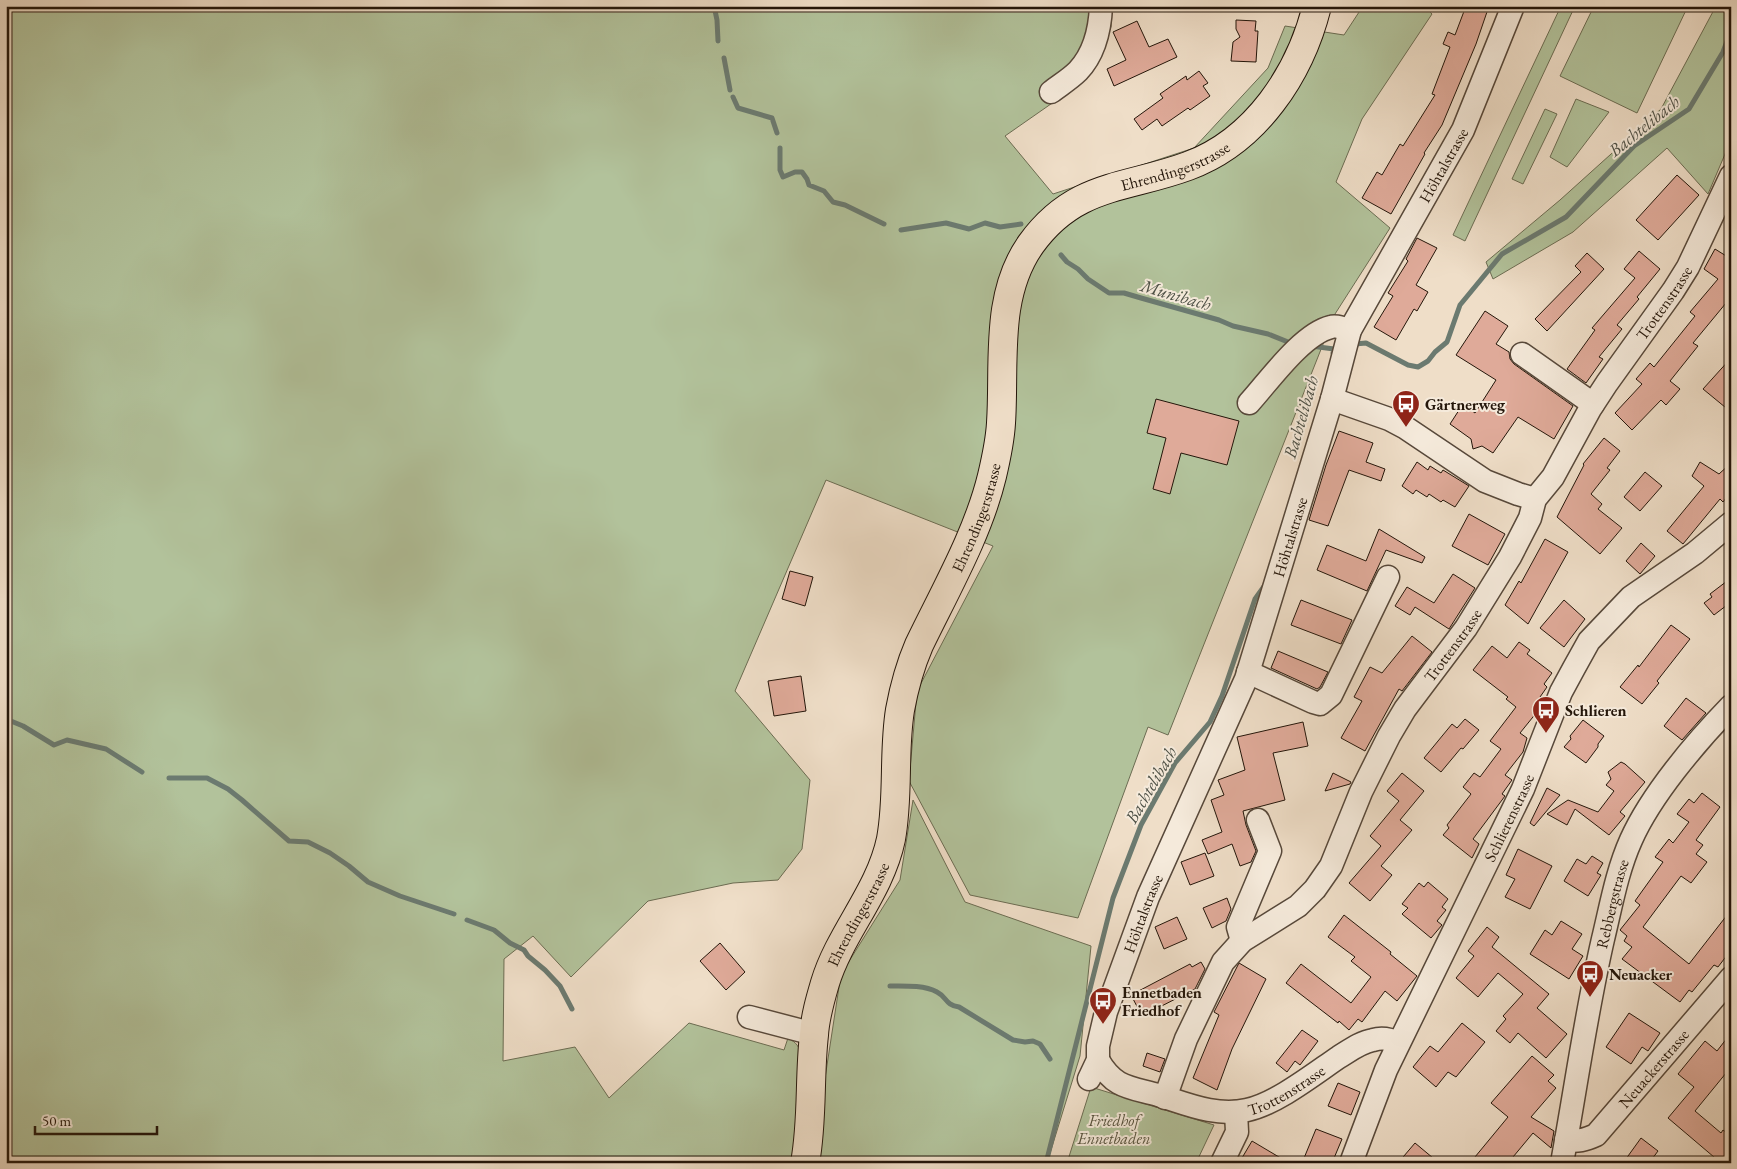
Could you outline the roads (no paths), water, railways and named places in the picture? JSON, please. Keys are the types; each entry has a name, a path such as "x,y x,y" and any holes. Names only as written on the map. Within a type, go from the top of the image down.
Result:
{"main road":[{"name":"Ehrendingerstrasse","path":"804,1163 810,1131 814,1034 826,981 837,955 873,888 890,840 894,817 900,712 911,665 918,645 974,528 992,477 1001,424 1004,324 1012,284 1020,263 1031,244 1056,216 1078,201 1093,193 1114,186 1187,166 1213,156 1238,139 1259,119 1278,94 1308,34 1317,6"}],"street":[{"path":"1051,92 1078,71 1094,46 1100,26 1101,6"},
{"name":"Höhtalstrasse","path":"1094,1069 1106,1012 1145,905 1248,672 1332,399 1350,330 1463,130 1513,6"},
{"name":"Trottenstrasse","path":"1166,1098 1186,1039 1223,962 1242,941 1298,906 1307,898 1331,866 1371,769 1389,736 1405,709 1466,628 1510,557 1530,518 1535,498 1553,477 1593,404 1688,267 1731,176"},
{"path":"1249,403 1295,350 1314,336 1332,326 1350,330"},
{"path":"1522,354 1593,404"},
{"path":"1332,399 1389,419 1406,428 1485,481 1535,498"},
{"name":"Schlierenstrasse","path":"1351,1163 1398,1043 1523,789 1561,692 1589,641 1631,597 1695,553 1731,523"},
{"path":"1248,672 1320,704 1331,696 1388,576"},
{"name":"Rebbergstrasse","path":"1562,1163 1589,1002 1609,914 1631,840 1645,814 1665,786 1698,743 1731,706"},
{"path":"1242,941 1238,927 1270,851 1258,820"},
{"name":"Neuackerstrasse","path":"1566,1140 1574,1142 1596,1135 1731,978"},
{"path":"749,1017 814,1034"},
{"name":"Trottenstrasse","path":"1094,1069 1104,1070 1112,1080 1128,1087 1207,1110 1236,1112 1259,1107 1276,1098 1349,1051 1372,1040 1387,1038 1398,1043"},
{"path":"1222,1163 1237,1132 1236,1112"}],"waterway":[{"name":"Munibach","path":"714,6 718,41"},
{"name":"Bachtelibach","path":"1355,344 1366,343 1408,365 1418,367 1428,361 1447,342 1460,305 1502,254 1566,217 1634,146 1689,109 1723,52 1731,31"},
{"name":"Munibach","path":"724,58 730,90"},
{"name":"Munibach","path":"733,97 738,108 772,118 777,133"},
{"name":"Munibach","path":"780,148 780,170 783,177 795,172 802,172 809,185 824,191 833,202 845,205 884,224"},
{"name":"Munibach","path":"901,230 946,223 969,229 985,223 1000,227 1021,224"},
{"name":"Munibach","path":"1061,255 1088,279 1109,293 1124,293 1219,320 1233,326 1268,334 1293,344"},
{"name":"Munibach","path":"1311,346 1334,349 1333,353"},
{"name":"Bachtelibach","path":"1046,1163 1113,898 1141,825 1175,763 1210,722 1222,696 1255,599 1265,585"},
{"path":"6,719 23,726 54,745 67,740 106,749 142,772"},
{"path":"169,778 207,778 228,789 289,841 308,842 330,853 368,882 400,896 454,914"},
{"path":"467,920 494,930 510,943 524,950 560,986 572,1009"},
{"path":"890,986 920,987 937,992 951,1005 959,1007 1013,1040 1033,1041 1040,1044 1050,1059"}],"place":[{"name":"Gärtnerweg","path":"1406,428"},
{"name":"Schlieren","path":"1546,734"},
{"name":"Neuacker","path":"1590,998"},
{"name":"Ennetbaden Friedhof","path":"1103,1025"}],"park label":[{"name":"Friedhof Ennetbaden","path":"1114,1129"}]}
